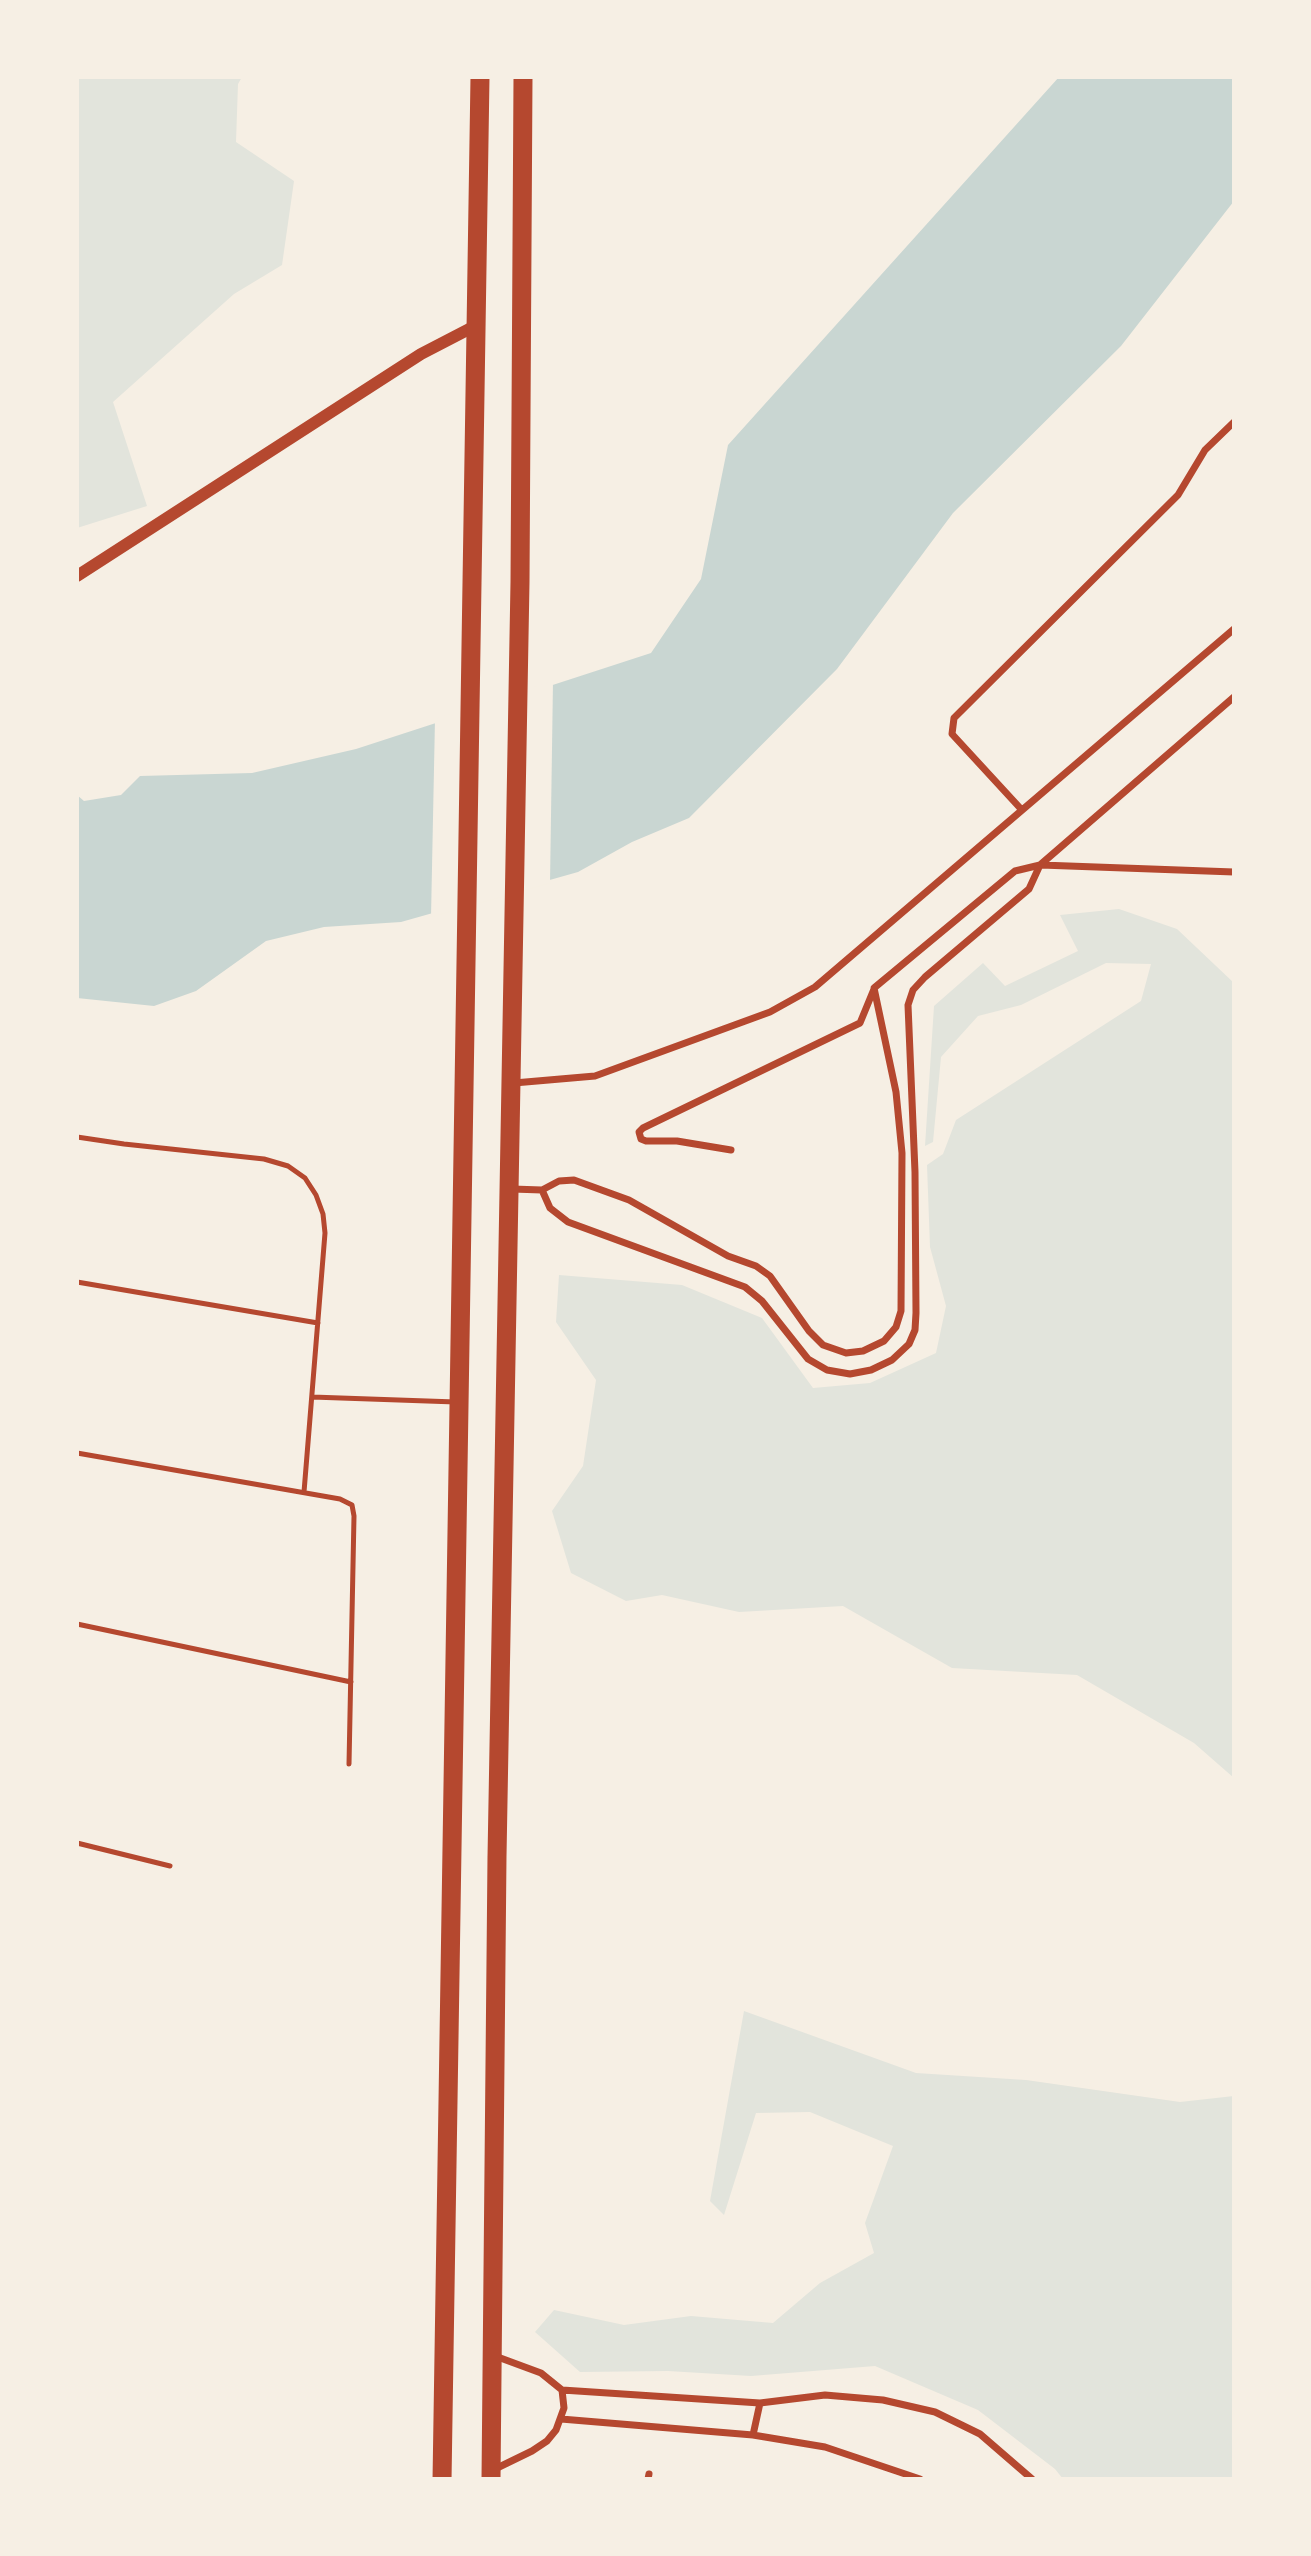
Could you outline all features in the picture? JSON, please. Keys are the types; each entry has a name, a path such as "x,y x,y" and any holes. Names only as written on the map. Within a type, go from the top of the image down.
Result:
{"highway":[{"path":"442,2479 480,77"},
{"path":"491,2475 497,1856 520,582 523,77"}],"street":[{"path":"77,576 421,354 475,326"},
{"path":"1021,809 952,734 954,718 1178,495 1205,450 1234,422"},
{"path":"512,1083 595,1076 770,1012 815,987 1234,629"},
{"path":"542,1190 550,1208 568,1222 745,1287 762,1301 808,1359 827,1370 850,1374 871,1370 892,1360 909,1344 915,1331 915,1172 908,1005 913,990 1029,889 1040,865 1234,697"},
{"path":"732,1150 677,1141 646,1141 641,1139 639,1132 860,1023 874,988 1014,871 1040,865 1234,872"},
{"path":"511,1188 542,1190 559,1181 574,1180 629,1199 728,1256 756,1266 770,1276 809,1331 823,1345 846,1353 863,1351 884,1341 896,1327 901,1311 902,1153 896,1092 874,988"},
{"path":"491,2354 541,2373 562,2390 760,2403 825,2395 883,2400 935,2412 981,2434 1024,2469 1032,2479"},
{"path":"491,2475 547,2441 561,2419 564,2408 562,2390"},
{"path":"753,2435 760,2403"},
{"path":"561,2419 753,2435 825,2447 920,2479"}],"lane":[{"path":"77,1137 264,1159 288,1166 305,1178 316,1195 323,1213 325,1233 304,1492"},
{"path":"77,1282 318,1322"},
{"path":"312,1397 460,1402"},
{"path":"77,1453 347,1501 354,1510 349,1764"},
{"path":"77,1624 351,1682"},
{"path":"77,1843 170,1866"}],"shaded area":[{"path":"77,77 242,77 238,84 236,142 294,181 282,265 234,294 113,402 147,506 77,528"},
{"path":"1059,77 1234,77 1234,201 1121,346 953,513 837,669 689,818 632,842 578,872 401,922 324,927 266,941 196,991 154,1006 77,998 77,795 84,801 121,795 140,776 252,773 356,749 651,653 701,579 728,445"},
{"path":"1119,909 1177,929 1234,983 1234,1778 1194,1743 1077,1675 952,1668 843,1606 739,1612 662,1595 626,1601 571,1573 552,1511 583,1466 596,1380 556,1322 559,1275 682,1285 762,1318 813,1388 870,1383 936,1353 946,1306 930,1247 927,1165 943,1154 956,1120 1141,1001 1151,964 1106,963 1021,1005 978,1016 941,1057 933,1142 925,1146 934,1006 983,963 1005,986 1078,951 1060,915"},
{"path":"744,2011 916,2073 1026,2080 1180,2102 1234,2096 1234,2479 1063,2479 1055,2469 978,2410 875,2366 751,2376 668,2371 580,2372 535,2332 554,2310 624,2325 691,2316 773,2323 820,2283 874,2253 865,2223 893,2146 810,2112 756,2113 724,2215 710,2201"}],"pier":[{"path":"553,681 550,883 431,917 435,719"}]}
